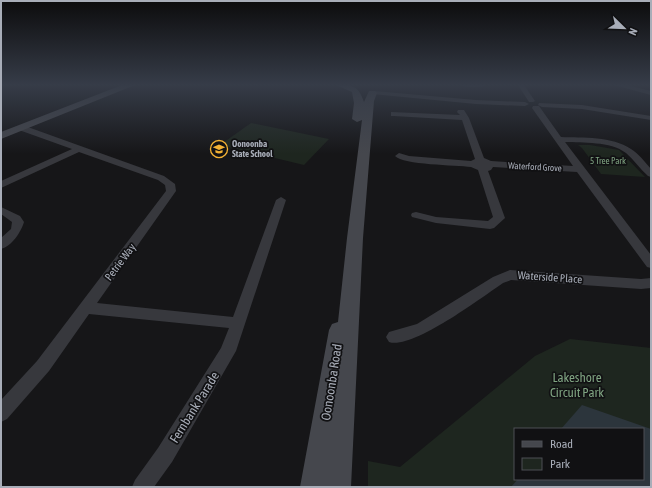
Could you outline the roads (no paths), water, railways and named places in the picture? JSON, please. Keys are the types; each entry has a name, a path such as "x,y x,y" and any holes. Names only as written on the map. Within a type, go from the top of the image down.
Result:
{"street":[{"path":"1,136 73,108"},
{"name":"Oonoonba Road","path":"355,238 346,197 358,108"},
{"name":"Oonoonba Road","path":"336,487 348,349 351,277 368,108"},
{"path":"535,108 651,264"},
{"path":"587,108 651,118"},
{"path":"416,215 436,220 490,225 499,218 482,164 465,118 459,109"},
{"path":"394,114 465,118"},
{"name":"Petrie Way","path":"1,414 34,378 169,196 172,187 161,178 22,128"},
{"path":"558,140 593,142 621,147 628,151 651,174"},
{"path":"1,185 78,149"},
{"name":"Waterford Grove","path":"399,156 408,159 579,169"},
{"name":"Fernbank Parade","path":"142,487 165,455 221,365 228,351 281,200"},
{"path":"1,210 16,218 18,222 16,230 1,245"},
{"name":"Waterside Place","path":"394,337 421,329 498,280 510,275 529,275 641,284 651,283"},
{"name":"Oonoonba Road","path":"315,487 336,346 351,277"},
{"path":"86,308 237,323"}],"place":[{"name":"Oonoonba State School","path":"219,149"}],"park label":[{"name":"5 Tree Park","path":"608,161"},
{"name":"Lakeshore Circuit Park","path":"577,384"}]}
